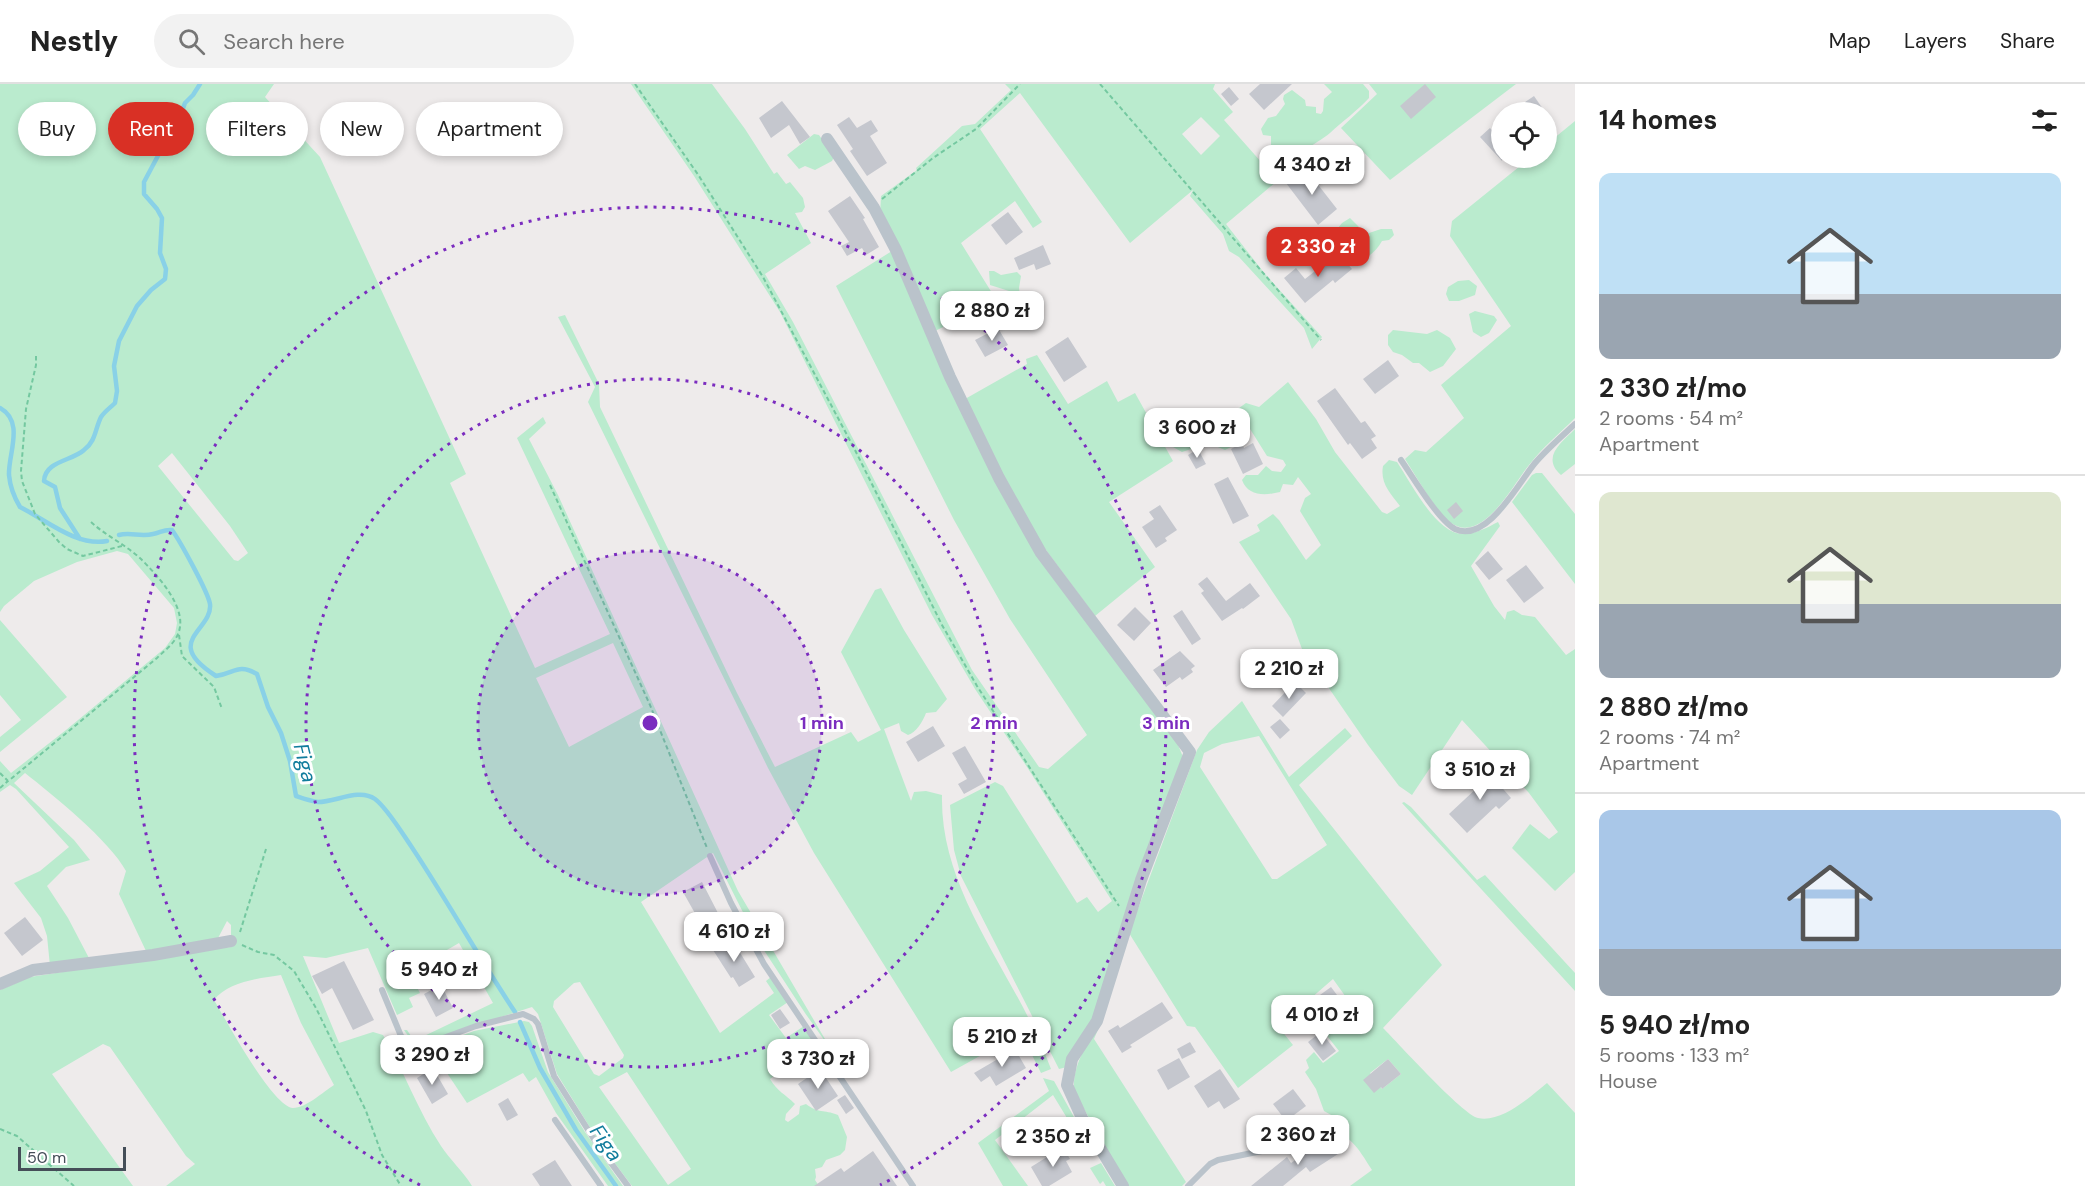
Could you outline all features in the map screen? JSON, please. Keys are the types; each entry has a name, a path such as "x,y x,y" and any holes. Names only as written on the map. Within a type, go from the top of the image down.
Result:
{"street":[{"path":"827,139 872,206 896,250 950,377 994,468 1041,553 1190,752 1141,880 1097,1021 1072,1059 1067,1085 1082,1118 1123,1186"},
{"path":"0,984 33,970 153,955 231,941"}],"lane":[{"path":"1401,460 1443,520 1460,530 1474,529 1489,522 1504,508 1535,463 1575,424"},
{"path":"710,856 731,903 764,964 913,1186"},
{"path":"382,990 401,1036 410,1043 418,1045 523,1014 534,1019 538,1024 554,1076 597,1144 628,1186"},
{"path":"555,1120 600,1186"},
{"path":"1188,1186 1209,1164 1218,1160 1281,1147"}],"path":[{"path":"635,84 699,176 763,277 855,450 942,625 977,686 1128,921"},
{"path":"872,206 933,158 976,129 1020,84"},
{"path":"1100,84 1321,340"},
{"path":"36,356 26,409 21,460 22,481 35,514 48,532 67,549 83,556 122,546"},
{"path":"550,485 650,705 710,856"},
{"path":"88,520 140,558 168,591 179,609 182,656 214,687 222,710"},
{"path":"0,788 157,658 173,643 179,632"},
{"path":"0,773 8,781"},
{"path":"231,941 238,937 242,929 266,849"},
{"path":"231,941 258,952 274,955 294,971 316,1008 366,1111 382,1155 401,1186"},
{"path":"0,1129 17,1136 74,1186"}],"green space":[{"path":"0,84 274,84 265,97 270,102 206,102 206,156 308,156 308,144 320,157 466,474 450,483 535,668 610,634 517,438 543,417 546,423 529,439 558,495 738,891 832,1051 756,938 713,853 641,902 720,1033 774,993 766,981 771,977 788,1002 769,1015 786,1038 804,1026 817,1045 770,1079 795,1104 786,1114 785,1120 788,1122 799,1114 800,1106 806,1104 814,1109 838,1115 847,1137 845,1150 840,1155 826,1160 822,1167 815,1169 815,1180 819,1186 632,1186 599,1142 557,1074 538,1014 532,1007 426,1041 416,1041 406,1033 404,1030 407,1030 411,1036 420,1038 493,1003 459,943 409,972 420,993 409,998 413,1007 397,1015 368,948 326,958 303,956 339,1043 373,1032 383,1035 433,1133 472,1186 166,1186 195,1164 186,1156 110,1047 103,1044 52,1074 133,1186 0,1186 0,990 30,977 231,947 231,925 227,921 217,940 146,951 119,894 126,871 118,859 80,819 25,773 14,783 74,840 90,860 66,867 47,886 68,918 90,960 50,966 47,936 41,918 14,883 40,871 69,847 16,789 10,785 0,792 0,761 11,773 165,648 175,634 177,623 174,608 128,554 117,551 77,562 34,581 0,612","holes":["172,453 230,526 248,553 238,561 234,560 158,466","613,643 643,707 569,747 536,678","281,975 301,1023 334,1085 309,1103 293,1108 284,1104 262,1078 214,1000 236,985","580,982 624,1055 599,1076 594,1074 553,1007 554,1001 574,983","627,1072 691,1169 668,1185 599,1087"]},
{"path":"631,84 712,84 774,174 777,172 786,184 790,182 803,198 805,207 802,212 795,213 811,243 765,274 793,322 972,670 1039,767 1048,769 1087,735 1010,619 954,520 836,286 892,251 995,479 1176,740 1183,757 1099,1010 1067,1067 1059,1069 961,876 954,850 950,805 995,782 1003,786 1077,903 1087,897 1098,912 1112,901 975,689 932,615 780,312 694,176"},
{"path":"1005,84 1215,84 1213,89 1233,112 1224,120 1270,172 1281,163 1289,171 1226,224 1265,274 1322,337 1312,349 1304,328 1239,257 1229,251 1223,234 1190,196 1193,190 1130,243 1020,93 980,129 1042,222 1033,228 1015,201 961,243 997,301 935,331 880,215 881,196 917,170 916,168 962,126 975,124 1011,90","holes":["1201,117 1220,136 1201,155 1182,134"]},
{"path":"1324,84 1363,84 1369,91 1369,98 1330,133 1305,150 1294,164 1289,166 1271,146 1271,136 1263,135 1261,129 1268,118 1276,116 1285,104 1284,95 1292,90 1305,100 1306,106 1316,107 1316,113 1321,114 1324,99 1332,92"},
{"path":"1369,84 1516,84 1390,180 1341,128 1377,94"},
{"path":"1575,121 1575,418 1534,459 1506,497 1486,519 1475,526 1463,528 1451,523 1439,511 1405,459 1415,450 1426,452 1464,418 1441,385 1511,326 1450,236 1452,221 1518,168 1557,168 1557,136"},
{"path":"814,134 819,135 834,157 832,161 815,170 805,166 799,169 787,155"},
{"path":"1350,218 1366,234 1381,229 1392,229 1394,235 1389,240 1382,241 1369,256 1360,260 1350,259 1344,247 1348,243 1339,239 1334,233 1342,223"},
{"path":"989,271 1001,275 1017,272 1021,276 1020,296 1014,298 1009,291 990,285"},
{"path":"1469,280 1477,286 1475,295 1459,301 1449,301 1446,294 1448,287 1458,281"},
{"path":"1475,311 1494,316 1497,320 1489,333 1481,337 1473,332 1469,314"},
{"path":"565,315 599,384 600,407 737,693 775,767 851,732 858,742 881,730 841,652 875,590 881,588 947,699 936,712 926,713 919,726 911,734 908,735 901,731 899,723 884,729 911,801 914,792 926,791 942,795 944,826 950,856 960,885 972,914 1034,1029 1051,1069 1041,1073 1021,1033 951,1072 814,853 768,768 588,402 595,387 558,317"},
{"path":"1393,330 1427,334 1437,330 1450,338 1456,349 1443,366 1430,372 1419,363 1413,363 1393,352 1388,345 1388,335"},
{"path":"1037,355 1068,404 1107,381 1118,402 1135,393 1173,461 1109,502 1155,567 1095,616 1043,546 1010,493 965,399 1027,364 1026,359"},
{"path":"1288,382 1316,419 1335,452 1382,512 1387,514 1400,506 1383,478 1383,466 1389,460 1397,462 1425,506 1452,531 1462,534 1471,533 1498,522 1500,526 1471,566 1494,606 1505,620 1507,612 1514,610 1522,615 1535,617 1566,655 1575,649 1575,872 1555,891 1512,848 1530,824 1549,839 1558,832 1529,793 1462,720 1412,795 1399,786 1302,649 1291,619 1239,542 1260,531 1257,525 1273,514 1306,560 1321,545 1300,511 1305,498 1311,494 1298,477 1293,485 1283,484 1280,492 1274,493 1257,494 1245,485 1242,480 1246,475 1258,475 1266,466 1272,471 1281,472 1286,465 1283,460 1267,456 1245,421 1238,421 1229,427 1225,433 1238,436 1241,442 1225,450 1213,445 1207,436 1210,429 1246,403 1259,407"},
{"path":"1179,424 1191,426 1196,430 1201,441 1197,447 1182,452 1173,447 1170,434"},
{"path":"1575,429 1575,464 1561,475 1555,468 1553,456 1559,445"},
{"path":"1542,473 1575,514 1575,584 1512,502 1532,475"},
{"path":"0,620 67,697 0,752 0,737 21,720 0,695"},
{"path":"1242,701 1289,777 1345,728 1352,736 1299,785 1442,965 1383,1028 1445,1092 1470,1114 1478,1118 1487,1119 1506,1113 1547,1083 1575,1113 1575,1186 1350,1186 1372,1170 1352,1142 1323,1124 1333,1116 1324,1111 1316,1089 1305,1072 1309,1068 1306,1060 1314,1052 1323,1063 1339,1051 1324,1032 1329,1018 1341,1012 1345,1001 1348,1000 1333,979 1310,999 1304,1000 1291,1029 1281,1030 1293,1045 1238,1088 1195,1027 1187,1026 1129,933 1197,750 1209,732","holes":["1259,736 1327,845 1277,879 1272,879 1200,767 1204,753 1222,744","1388,1059 1401,1074 1382,1089 1370,1073"]},
{"path":"1404,802 1477,880 1485,875 1575,973 1575,991 1402,803"},
{"path":"1105,1013 1094,1039 1186,1182 1182,1186 1127,1186 1074,1091 1079,1060"},
{"path":"529,1022 532,1026 548,1072 585,1132 623,1186 608,1186 556,1113 536,1077 529,1082 523,1073 467,1103 441,1064 453,1056 444,1042 474,1031"},
{"path":"1043,1078 1054,1081 1090,1146 1081,1152 1079,1149 1084,1146 1053,1095 995,1140 1028,1186 1003,1186 978,1143 1049,1091"},
{"path":"1101,1163 1115,1186 1106,1186 1103,1181 1100,1184 1090,1168"}],"building":[{"path":"1260,84 1292,84 1264,110 1249,94"},
{"path":"1425,84 1436,97 1411,119 1400,106"},
{"path":"1229,87 1239,99 1231,106 1221,94"},
{"path":"1534,96 1538,102 1525,102"},
{"path":"782,101 810,137 800,144 789,125 771,138 759,118"},
{"path":"849,117 857,128 871,120 878,131 870,136 887,163 867,176 850,151 853,149 837,125"},
{"path":"1491,129 1491,149 1480,137"},
{"path":"1305,168 1337,209 1318,225 1286,183"},
{"path":"850,196 865,218 863,219 879,247 866,255 862,248 847,256 841,246 849,242 828,211"},
{"path":"1008,212 1023,232 1006,245 991,225"},
{"path":"1043,245 1051,264 1036,270 1034,264 1019,270 1014,258"},
{"path":"1338,253 1352,269 1335,283 1333,280 1305,303 1284,278 1296,268 1305,279"},
{"path":"998,328 1008,345 985,357 975,340"},
{"path":"1068,337 1087,367 1064,382 1045,352"},
{"path":"1388,360 1399,376 1375,394 1363,379"},
{"path":"1335,388 1361,423 1365,421 1376,436 1371,439 1377,448 1362,459 1350,443 1348,445 1317,401"},
{"path":"1242,443 1244,448 1253,443 1263,464 1243,474 1231,449"},
{"path":"1198,449 1206,464 1196,469 1188,455"},
{"path":"1228,477 1249,516 1233,524 1214,484"},
{"path":"1456,502 1463,511 1454,519 1447,510"},
{"path":"1160,505 1177,530 1165,538 1167,541 1156,548 1142,527 1154,519 1149,512"},
{"path":"1488,551 1503,569 1489,580 1475,563"},
{"path":"1526,565 1544,588 1524,603 1506,580"},
{"path":"1207,577 1226,601 1250,583 1260,596 1222,621 1201,593 1204,591 1198,584"},
{"path":"1135,607 1151,623 1134,641 1117,625"},
{"path":"1182,610 1201,639 1192,645 1173,616"},
{"path":"1180,651 1195,666 1191,669 1193,672 1182,680 1180,677 1166,687 1153,670"},
{"path":"1295,682 1306,693 1283,717 1272,706"},
{"path":"1280,719 1290,730 1280,739 1270,727"},
{"path":"933,726 945,746 918,762 906,742"},
{"path":"965,746 986,782 964,794 958,784 967,779 952,753"},
{"path":"1483,766 1511,798 1499,809 1496,806 1467,833 1449,814 1479,786 1471,777"},
{"path":"702,882 719,915 701,924 683,892"},
{"path":"25,917 43,940 22,956 4,933"},
{"path":"731,938 755,977 739,987 713,950"},
{"path":"344,961 374,1020 353,1030 332,988 322,994 312,976"},
{"path":"441,985 453,1008 436,1017 424,994"},
{"path":"1331,987 1343,1003 1321,1019 1309,1003"},
{"path":"1162,1002 1173,1018 1130,1045 1132,1047 1122,1053 1108,1031 1118,1025 1120,1028"},
{"path":"780,1009 790,1023 780,1029 771,1015"},
{"path":"1321,1032 1336,1051 1323,1061 1308,1042"},
{"path":"1190,1042 1196,1052 1182,1059 1177,1049"},
{"path":"402,1043 416,1065 405,1071 392,1049"},
{"path":"1015,1049 1026,1068 996,1086 990,1076 981,1082 974,1073"},
{"path":"1179,1058 1190,1077 1168,1090 1157,1070"},
{"path":"1388,1059 1401,1074 1374,1093 1363,1080"},
{"path":"433,1068 448,1094 432,1104 417,1078"},
{"path":"820,1069 838,1096 816,1111 798,1084"},
{"path":"1220,1069 1240,1099 1224,1109 1219,1101 1208,1108 1194,1086"},
{"path":"1293,1089 1306,1106 1286,1121 1273,1104"},
{"path":"845,1095 854,1108 846,1114 837,1100"},
{"path":"508,1098 518,1115 507,1121 498,1104"},
{"path":"1327,1139 1338,1154 1310,1172 1306,1167 1283,1186 1251,1186 1287,1157 1291,1163"},
{"path":"1063,1147 1070,1159 1066,1161 1072,1172 1049,1186 1042,1186 1031,1167"},
{"path":"873,1151 897,1186 814,1186 841,1168 844,1172"},
{"path":"555,1160 572,1186 540,1186 532,1174"}],"waterway":[{"path":"80,539 60,508 55,487 44,481 49,469 79,454 91,443 101,417 115,403 117,391 114,366 119,341 137,306 165,279 166,269 160,253 162,218 144,194 144,182 160,152 173,135 185,103 200,84"},
{"name":"Figa","path":"0,408 8,414 14,430 9,475 20,507 73,536 96,542 107,541"},
{"name":"Figa","path":"119,535 149,535 172,530 199,578 210,604 209,613 191,645 192,654 200,664 216,676 241,669 257,674 290,761 296,796 318,802 362,795 375,799 384,808 424,866 515,1012"},
{"name":"Figa","path":"520,1022 540,1068 576,1130 616,1186"}]}
